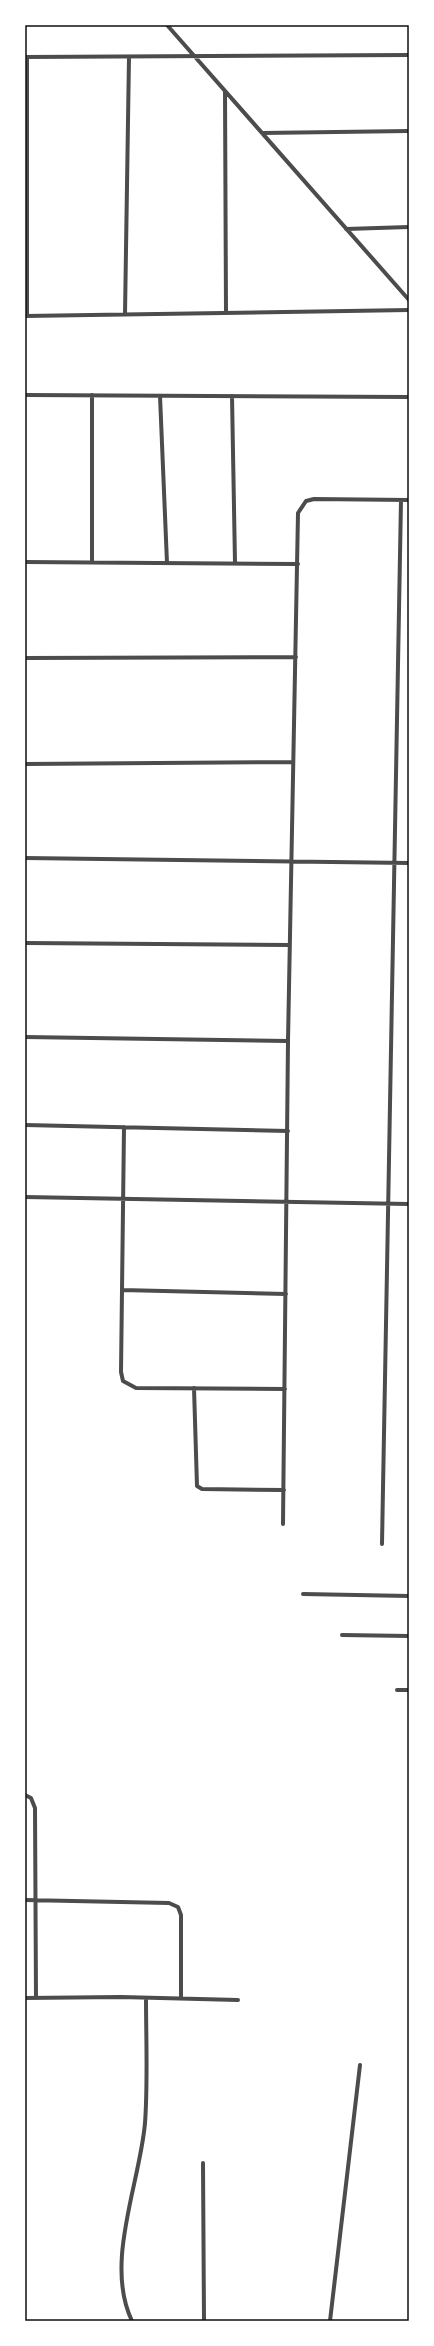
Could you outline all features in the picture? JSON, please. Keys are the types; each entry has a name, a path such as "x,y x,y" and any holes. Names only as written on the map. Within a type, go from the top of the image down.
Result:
{"street":[{"path":"167,25 409,300"},
{"path":"409,55 26,57 26,316 409,310"},
{"path":"125,314 129,57"},
{"path":"225,91 226,313"},
{"path":"262,134 409,130"},
{"path":"346,229 409,227"},
{"path":"25,395 409,397"},
{"path":"92,395 92,562"},
{"path":"160,396 167,563"},
{"path":"232,396 235,563"},
{"path":"283,1524 288,1203 288,1042 298,513 306,501 314,499 409,500"},
{"path":"382,1544 389,1204 393,862 401,500"},
{"path":"25,562 298,564"},
{"path":"25,658 296,657"},
{"path":"25,764 293,762"},
{"path":"25,858 409,863"},
{"path":"25,943 290,945"},
{"path":"25,1037 288,1042"},
{"path":"25,1125 288,1130"},
{"path":"124,1127 121,1372 123,1381 127,1385 136,1388 285,1389"},
{"path":"25,1197 288,1203 409,1204"},
{"path":"122,1290 286,1294"},
{"path":"194,1388 197,1486 202,1489 284,1490"},
{"path":"303,1594 409,1596"},
{"path":"342,1635 409,1636"},
{"path":"397,1690 409,1690"},
{"path":"25,1795 31,1798 35,1808 36,1998"},
{"path":"25,1900 169,1903 178,1907 181,1915 182,1998"},
{"path":"25,1998 182,1998 238,2000"},
{"path":"132,2321 128,2313 123,2289 122,2255 145,2122 146,1998"},
{"path":"330,2321 360,2065"},
{"path":"203,2164 204,2321"}]}
